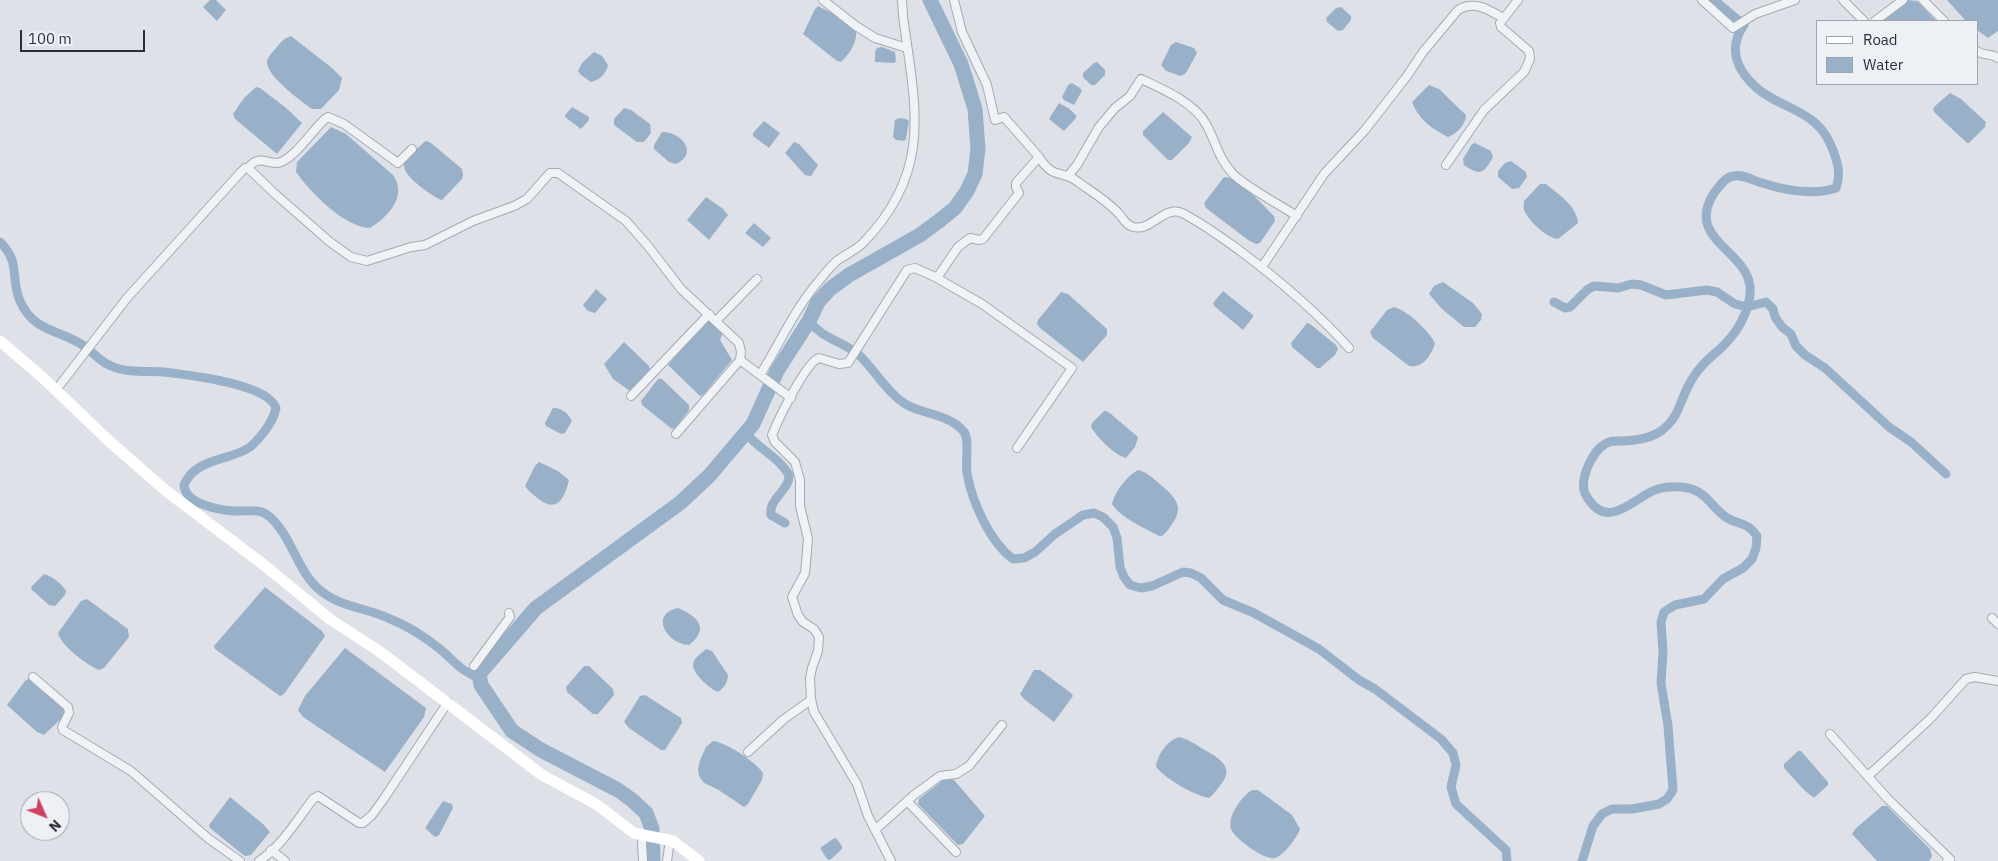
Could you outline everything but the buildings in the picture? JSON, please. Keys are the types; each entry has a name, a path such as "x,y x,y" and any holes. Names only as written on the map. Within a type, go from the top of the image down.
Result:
{"street":[{"path":"823,0 856,26 875,38 907,48"},
{"path":"763,378 800,307 816,284 837,261 862,244 880,224 893,206 904,182 913,154 916,110 902,0"},
{"path":"954,0 962,32 987,85 995,120 1004,117 1039,157 1045,167 1056,175 1072,177 1119,213 1126,224 1134,228 1145,227 1172,211 1180,212 1221,237 1262,267 1322,318 1349,348"},
{"path":"1446,165 1484,110 1524,72 1530,59 1529,51 1501,27 1500,23 1518,0"},
{"path":"1702,0 1733,28 1755,14 1795,0"},
{"path":"1843,0 1863,20"},
{"path":"1876,20 1903,0"},
{"path":"1923,0 1943,20"},
{"path":"1262,267 1324,174 1366,130 1423,52 1462,3 1482,7 1503,18"},
{"path":"1978,52 1993,54 1998,58"},
{"path":"1068,176 1078,164 1099,127 1115,108 1130,96 1141,79 1174,94 1200,116 1205,123 1220,159 1234,175 1297,216"},
{"path":"56,390 127,298 241,172 256,160 276,163 285,160 328,117 344,124 398,164 412,149"},
{"path":"935,277 939,275 958,247 970,238 979,240 987,235 1017,197 1019,193 1016,183 1039,157"},
{"path":"248,168 330,242 352,257 368,261 411,247 426,245 473,221 514,206 527,199 550,173 558,173 626,221 682,290 739,343 740,360 676,434"},
{"path":"891,861 868,816 857,784 814,712 811,700 810,678 818,651 819,638 814,629 803,622 798,615 792,597 805,573 808,551 808,539 800,506 800,480 795,462 775,442 772,435 806,370 816,358 824,358 839,364 851,361 907,270 914,268 935,277 982,304 1072,368 1017,448"},
{"path":"716,321 757,279"},
{"path":"631,396 709,314"},
{"path":"0,341 56,390 108,440 179,501 268,568 316,609 379,651 448,702 532,769 596,804 634,833 668,840 699,861"},
{"path":"740,360 790,398"},
{"path":"474,666 510,617 509,613"},
{"path":"33,677 68,707 69,714 62,727 63,730 132,771 209,839 240,861"},
{"path":"1868,776 1930,719 1966,679 1975,677 1998,681"},
{"path":"748,752 784,719 811,700"},
{"path":"259,861 271,850 313,799 318,796 359,823 367,820 383,800 448,702"},
{"path":"875,830 940,776 956,774 969,766 1002,725"},
{"path":"1830,734 1868,776 1950,859 1947,861"},
{"path":"908,801 956,852"},
{"path":"643,861 642,844 644,835"},
{"path":"667,861 668,840"},
{"path":"271,850 285,861"}],"water":[{"path":"210,0 216,0 226,10 217,21 203,7"},
{"path":"1907,0 1917,1 1935,20 1883,20"},
{"path":"1947,0 1998,0 1998,31 1988,38 1978,31 1978,20 1965,20"},
{"path":"818,6 836,15 856,30 856,39 852,48 841,62 837,61 803,34"},
{"path":"1341,7 1351,16 1351,20 1343,30 1338,31 1327,22 1326,18 1336,8"},
{"path":"291,36 342,78 339,90 321,109 312,109 300,101 285,88 268,67 267,61 269,56 282,41"},
{"path":"1176,42 1194,48 1197,53 1186,73 1181,76 1166,71 1161,65 1171,45"},
{"path":"882,47 895,52 896,61 894,63 875,62 875,52 877,48"},
{"path":"594,52 602,56 608,65 602,76 591,82 578,71 582,63"},
{"path":"1097,62 1105,70 1105,75 1095,85 1091,85 1083,77 1083,73"},
{"path":"1072,83 1082,91 1074,105 1062,97 1068,85"},
{"path":"1429,85 1439,89 1466,115 1464,122 1455,134 1448,137 1436,131 1418,114 1412,102"},
{"path":"256,87 285,107 302,123 277,154 235,119 233,114 244,98"},
{"path":"1950,93 1961,99 1986,122 1985,127 1969,143 1935,113 1933,109"},
{"path":"1059,103 1076,115 1076,118 1064,131 1049,119"},
{"path":"572,107 589,117 589,120 581,129 565,117"},
{"path":"624,108 631,110 650,124 651,133 644,142 637,142 614,125 614,119"},
{"path":"1163,112 1192,137 1189,143 1172,160 1168,160 1143,135 1143,131"},
{"path":"899,118 909,121 904,141 896,140 893,137 895,120"},
{"path":"764,121 780,133 769,148 753,136 753,133"},
{"path":"331,127 346,134 393,175 397,183 398,191 394,205 383,218 370,228 350,222 329,208 296,172 297,162"},
{"path":"662,132 675,135 685,144 686,154 676,164 669,162 654,149 654,145"},
{"path":"427,141 462,169 462,179 442,200 420,186 405,170 406,160"},
{"path":"794,142 799,144 818,165 811,176 805,175 785,153"},
{"path":"1475,143 1491,151 1493,157 1482,172 1474,171 1464,165 1463,159 1472,144"},
{"path":"1511,161 1526,172 1527,177 1519,188 1512,189 1498,177 1498,171 1505,163"},
{"path":"1224,177 1230,178 1243,187 1274,216 1275,221 1260,243 1256,244 1248,240 1206,208 1204,203"},
{"path":"1540,184 1546,184 1561,196 1571,206 1577,217 1578,223 1558,239 1553,238 1538,228 1529,219 1524,210 1524,201"},
{"path":"706,197 722,208 728,215 709,240 687,220"},
{"path":"754,223 771,238 763,247 745,233"},
{"path":"1443,282 1473,303 1482,314 1481,320 1475,327 1464,327 1442,309 1429,294 1434,286"},
{"path":"596,289 607,299 595,313 588,311 583,305"},
{"path":"1223,291 1253,315 1243,330 1214,306 1213,303"},
{"path":"1061,292 1068,294 1107,329 1107,335 1083,362 1037,324 1038,320"},
{"path":"1394,307 1405,312 1417,322 1435,343 1432,352 1419,365 1409,366 1373,338 1370,332 1387,310"},
{"path":"707,320 711,321 723,333 720,340 732,360 703,395 700,396 668,365"},
{"path":"1307,323 1336,345 1338,349 1335,355 1320,368 1317,368 1292,347 1291,343"},
{"path":"624,342 649,366 650,370 630,391 613,379 604,364"},
{"path":"658,379 662,379 689,405 689,410 675,428 672,429 642,405 641,401"},
{"path":"553,408 564,412 572,421 565,433 561,434 546,426 545,423"},
{"path":"1104,411 1111,414 1138,437 1135,447 1126,458 1106,445 1091,427 1092,423"},
{"path":"539,462 558,471 569,480 563,497 556,504 546,504 525,486"},
{"path":"1138,470 1156,480 1177,503 1178,512 1176,518 1162,536 1127,518 1112,504 1122,484"},
{"path":"44,574 56,581 66,591 65,595 55,606 49,605 31,589"},
{"path":"265,587 322,631 325,636 284,694 280,696 215,649 214,646"},
{"path":"87,599 128,629 129,637 104,668 99,670 82,660 69,649 58,633 81,601"},
{"path":"678,608 691,615 699,624 699,634 689,645 674,640 664,628 664,616 669,611"},
{"path":"345,648 426,708 424,717 385,772 303,717 298,710 305,696"},
{"path":"706,649 712,651 728,675 725,685 718,692 702,681 694,669 694,660"},
{"path":"584,666 589,666 613,689 614,695 598,714 593,714 567,692 566,687"},
{"path":"1034,670 1040,670 1073,696 1054,722 1020,694"},
{"path":"28,679 33,680 65,711 61,719 44,735 37,732 7,705"},
{"path":"645,695 681,718 682,723 665,750 661,750 629,728 624,722 640,696"},
{"path":"1179,737 1214,755 1225,767 1226,772 1222,783 1209,798 1195,794 1180,786 1156,767 1158,758 1164,749 1171,741"},
{"path":"713,741 719,742 740,753 763,773 762,780 748,804 744,807 717,789 704,783 699,776 700,760 706,747"},
{"path":"1798,751 1801,751 1828,782 1828,785 1814,798 1784,768 1784,764"},
{"path":"947,777 954,780 985,816 963,844 958,845 918,804 919,799"},
{"path":"1252,790 1258,790 1292,815 1300,829 1290,846 1275,858 1257,853 1238,838 1231,829 1231,818 1236,807"},
{"path":"230,797 270,832 251,855 245,856 210,828 209,825"},
{"path":"443,801 452,804 453,808 439,835 435,837 425,828"},
{"path":"1882,806 1887,806 1930,849 1932,856 1929,861 1877,861 1852,834 1855,829"},
{"path":"836,838 842,849 830,860 827,859 820,848"}],"waterway":[{"path":"653,861 652,829 646,813 618,790 541,750 512,731 481,685 479,674 536,608 680,503 709,476 753,424 777,371 809,321 818,302 830,289 849,275 920,235 955,208 967,191 975,174 978,149 975,109 961,64 930,0"},
{"path":"1582,861 1593,826 1602,814 1612,809 1632,809 1659,804 1667,799 1673,790 1668,726 1661,683 1663,652 1661,622 1664,612 1675,605 1704,599 1723,579 1743,568 1752,559 1756,548 1757,536 1748,527 1732,521 1723,515 1709,500 1697,491 1684,487 1658,489 1614,512 1597,509 1584,491 1586,471 1596,452 1607,443 1648,437 1656,434 1668,425 1674,418 1697,372 1730,338 1744,317 1750,294 1746,273 1711,233 1707,222 1707,209 1720,185 1730,177 1740,176 1788,190 1817,192 1836,188 1838,178 1835,155 1820,128 1808,117 1764,94 1745,75 1740,67 1735,51 1739,34 1744,25 1714,0"},
{"path":"0,242 11,256 20,301 33,319 40,325 75,340 107,364 124,370 190,375 226,382 243,386 270,399 276,408 275,412 270,424 257,440 242,452 205,464 197,469 184,485 186,492 190,497 204,505 234,511 258,511 266,514 278,525 300,565 321,591 337,601 380,615 408,628 440,649 463,669 479,678"},
{"path":"1554,302 1565,308 1570,307 1587,290 1594,286 1618,288 1632,284 1641,285 1666,295 1707,290 1717,292 1735,304 1747,307 1766,302 1773,309 1775,317 1782,327 1791,334 1796,346 1805,355 1825,368 1889,427 1911,442 1946,474"},
{"path":"809,321 820,332 859,355 902,402 952,422 964,432 967,440 967,473 973,496 990,532 1005,552 1013,559 1024,558 1035,552 1055,534 1083,515 1094,513 1103,517 1113,527 1117,538 1120,567 1130,585 1141,588 1152,586 1183,572 1191,573 1201,578 1223,600 1254,613 1319,649 1441,739 1453,753 1456,765 1451,787 1456,804 1506,850 1507,861"},
{"path":"746,433 756,444 780,463 789,475 786,485 771,509 771,515 785,523"}]}
